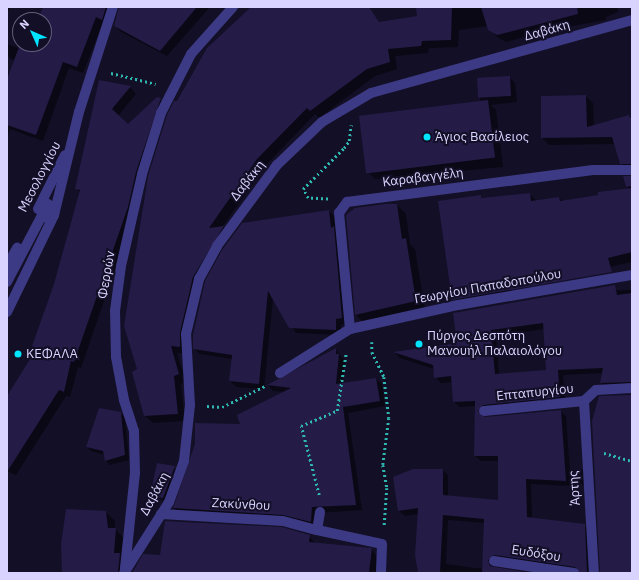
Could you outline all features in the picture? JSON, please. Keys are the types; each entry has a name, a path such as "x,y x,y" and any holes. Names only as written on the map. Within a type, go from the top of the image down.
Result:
{"street":[{"name":"Μεσολογγίου","path":"7,312 54,215 92,68 113,7"},
{"name":"Φερρών","path":"124,573 135,472 134,430 124,400 116,357 115,311 121,266 142,174 161,113 181,72 206,36 233,7"},
{"name":"Δαβάκη","path":"124,573 161,514 181,473 187,447 190,405 186,334 192,299 203,270 217,246 262,183 308,135 354,101 383,88 632,20"},
{"name":"Μεσολογγίου","path":"7,266 72,141"},
{"name":"Καραβαγγέλη","path":"343,204 352,200 593,170 632,170"},
{"path":"7,282 48,204 51,208 7,296"},
{"path":"343,204 339,213 350,329"},
{"name":"Γεωργίου Παπαδοπούλου","path":"280,373 350,329 458,305 632,274"},
{"name":"Επταπυργίου","path":"484,411 584,401 596,390 632,388"},
{"name":"Άρτης","path":"584,401 594,573"},
{"path":"317,530 320,512"},
{"name":"Ζακύνθου","path":"161,514 283,521 382,544"},
{"path":"381,573 382,544"},
{"name":"Ευδόξου","path":"494,561 574,573"}],"path":[{"path":"110,73 153,83"},
{"path":"343,204 336,201 308,198 303,189 344,148"},
{"path":"372,324 372,352 384,377 389,418 383,465 388,488 382,544"},
{"path":"320,512 320,501 301,426 337,411 350,329"},
{"path":"190,405 222,407 267,385 280,373"},
{"path":"586,448 632,461"}],"building":[{"path":"43,7 106,7 102,20 96,17 77,67 63,62 36,135 7,125 7,79 17,52 52,52 52,12 41,12"},
{"path":"119,7 197,7 160,51 114,26"},
{"path":"251,7 369,7 379,22 417,16 416,7 452,7 451,40 422,41 421,46 388,49 390,62 367,69 310,111 307,108 257,159 209,228 224,226 193,277 180,332 180,347 171,346 179,374 174,376 178,414 144,416 132,372 137,369 124,326 148,176 167,115 174,101 177,101 207,48"},
{"path":"481,7 577,7 578,14 497,35 488,30"},
{"path":"510,76 511,96 478,98 477,78"},
{"path":"99,80 131,86 112,109 128,124 157,97 161,98 136,172 128,207 74,362 71,361 64,392 59,390 7,472 7,396 37,348 32,346 54,284 80,190 75,189"},
{"path":"586,95 587,127 629,115 630,118 632,118 632,164 620,164 612,137 541,138 541,96"},
{"name":"Άγιος Βασίλειος","path":"488,100 495,158 366,173 359,116"},
{"path":"623,176 632,176 632,186 626,187"},
{"path":"632,188 632,252 608,258 612,272 452,300 438,201 481,195 481,198 530,193 531,201 559,197 560,201 598,195 598,192"},
{"path":"397,204 402,239 406,238 416,301 355,315 346,215 355,208"},
{"path":"329,210 331,228 334,226 342,318 336,319 336,330 289,328 268,291 259,384 229,381 232,355 193,349 193,335 205,281 222,250 242,223"},
{"path":"615,285 617,295 632,293 632,382 600,383 603,368 558,370 560,397 483,405 478,411 485,417 561,410 566,481 526,479 527,517 585,524 587,573 580,573 575,567 495,555 488,560 490,566 530,573 482,573 484,519 443,515 440,573 418,573 415,555 418,508 398,511 393,477 413,469 443,469 443,495 498,500 498,456 474,456 475,401 453,402 451,376 434,378 433,365 393,352 457,343 453,313","holes":["543,323 546,370 495,374 491,330"]},
{"path":"336,348 336,354 339,354 336,384 376,378 380,401 343,407 356,505 312,507 311,522 283,515 173,508 195,444 195,423 240,424 237,415 291,388 267,385"},
{"path":"632,395 632,573 600,573 592,421 599,396"},
{"path":"99,408 121,412 125,455 105,461 103,451 86,447"},
{"path":"157,463 175,466 163,498 150,496"},
{"path":"66,509 106,511 108,528 116,528 114,553 120,553 118,573 62,573 61,544"},
{"path":"165,521 282,527 310,535 309,542 372,548 369,573 132,573 143,554 160,555"}],"place":[{"name":"Άγιος Βασίλειος","path":"427,137"},
{"name":"Πύργος Δεσπότη Μανουήλ Παλαιολόγου","path":"419,344"},
{"name":"ΚΕΦΑΛΑ","path":"18,354"}]}
